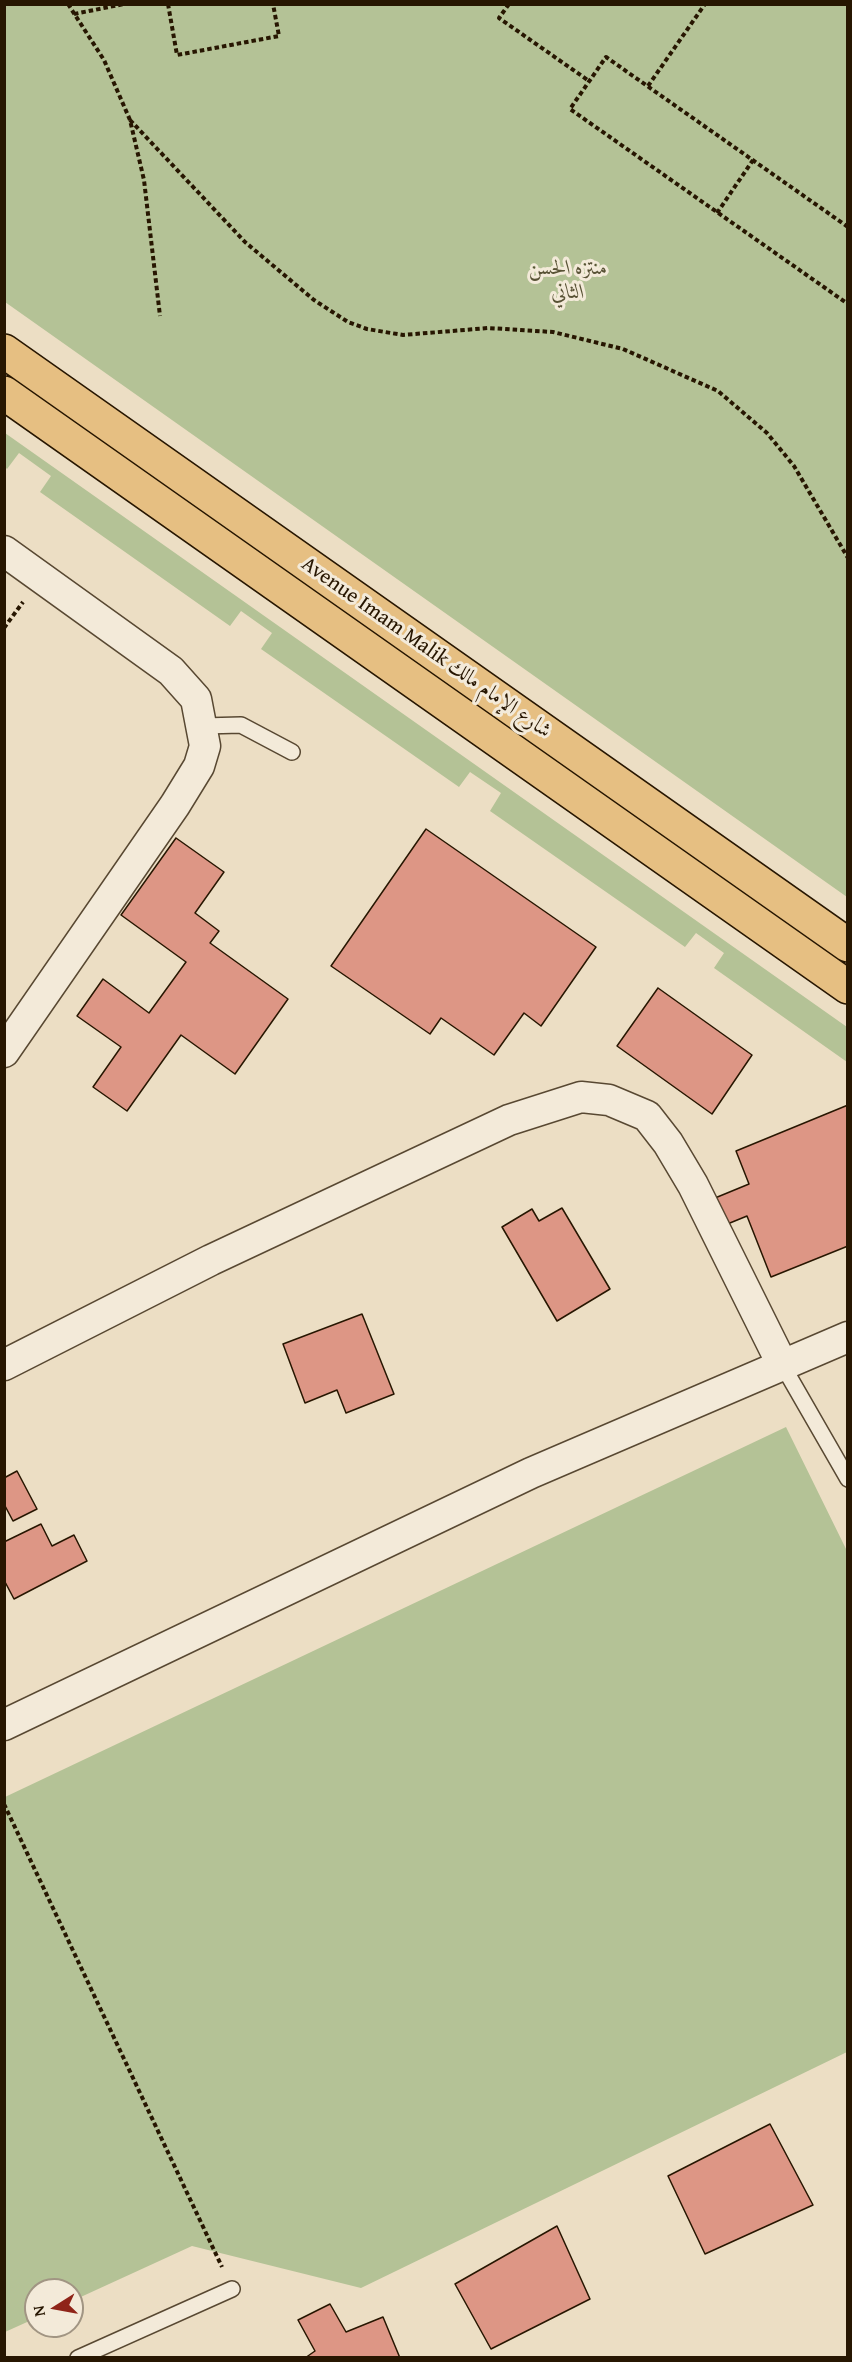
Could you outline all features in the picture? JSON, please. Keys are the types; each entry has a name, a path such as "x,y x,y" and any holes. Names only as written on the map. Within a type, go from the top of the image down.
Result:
{"main road":[{"name":"Avenue Imam Malik شارع الإمام مالك","path":"4,351 848,945"},
{"name":"Avenue Imam Malik شارع الإمام مالك","path":"4,393 848,987"}],"street":[{"path":"4,551 171,671 196,699 205,746 199,766 175,805 7,1042"},
{"path":"4,1365 211,1260 509,1120 581,1097 609,1100 647,1116 668,1143 693,1185 783,1366"},
{"path":"4,1725 542,1468 848,1337"}],"lane":[{"path":"202,726 241,725 292,752"},
{"path":"783,1366 848,1479"},
{"path":"78,2358 232,2289"}],"path":[{"path":"68,4 104,60 130,120 144,180 160,316"},
{"path":"74,14 124,4"},
{"path":"168,4 177,55 279,36 273,4"},
{"path":"509,4 499,18 589,81"},
{"path":"648,86 705,4"},
{"path":"848,227 606,57 570,108 848,304"},
{"path":"130,120 245,242 314,300 348,322 367,329 403,335 488,328 553,332 623,348 718,391 767,433 794,466 848,558"},
{"path":"717,213 753,160"},
{"path":"4,1803 232,2289"}],"green space":[{"name":"منتزه الحسن الثاني","path":"5,4 847,5 847,897 5,302"},
{"path":"5,433 847,1027 847,1062 714,968 724,953 696,933 685,947 490,811 501,793 470,772 459,787 261,649 272,633 241,611 230,626 40,492 51,476 19,453 7,469 5,467"},
{"path":"786,1427 847,1551 847,2052 361,2288 192,2246 84,2296 84,2278 24,2278 24,2323 5,2332 5,1797"}],"building":[{"path":"426,829 596,947 541,1026 524,1013 494,1055 441,1018 430,1034 331,966"},
{"path":"176,838 224,872 195,913 219,931 210,943 288,999 235,1074 181,1035 127,1111 93,1087 121,1047 77,1016 103,979 149,1013 186,962 121,915"},
{"path":"658,988 752,1055 712,1114 617,1046"},
{"path":"848,1105 848,1246 771,1277 747,1216 725,1225 715,1198 749,1184 736,1151"},
{"path":"562,1208 610,1289 557,1321 502,1227 532,1209 539,1221"},
{"path":"362,1314 394,1394 346,1413 337,1390 305,1403 283,1344"},
{"path":"17,1471 37,1509 13,1521 4,1504 4,1478"},
{"path":"41,1524 52,1546 74,1535 87,1561 14,1599 4,1580 4,1542"},
{"path":"770,2124 813,2205 705,2254 668,2176"},
{"path":"557,2226 590,2299 491,2349 455,2284"},
{"path":"330,2304 346,2332 383,2317 400,2358 305,2358 315,2351 298,2320"}]}
